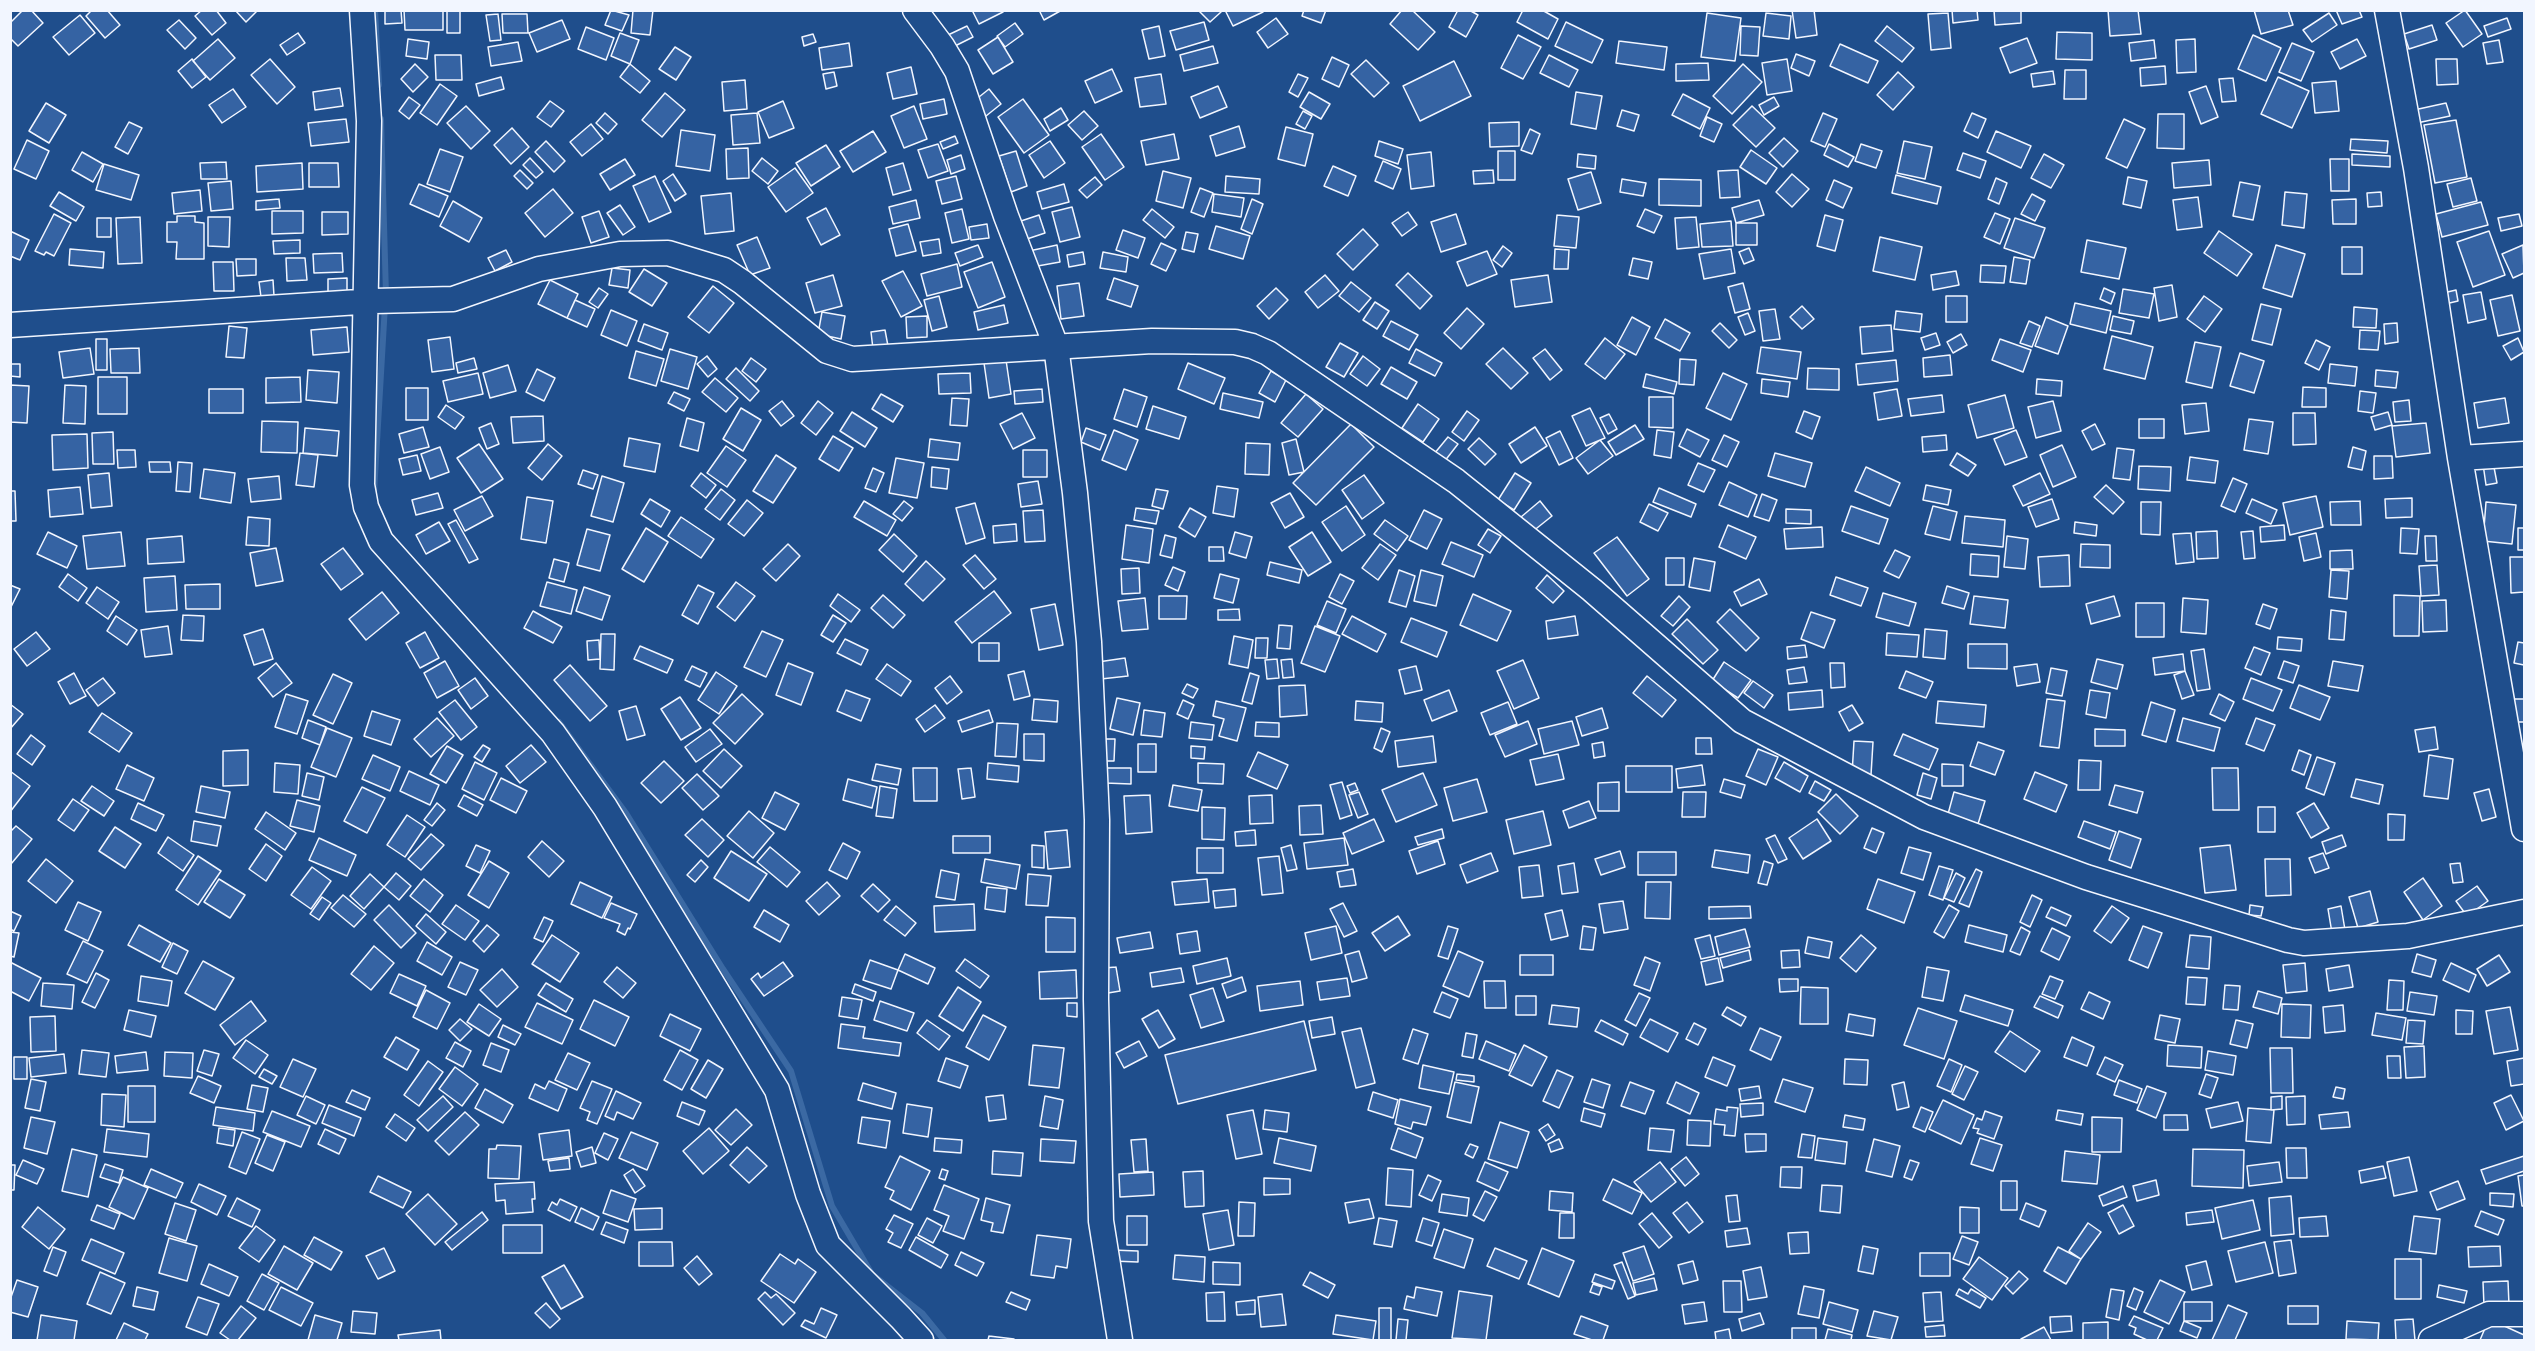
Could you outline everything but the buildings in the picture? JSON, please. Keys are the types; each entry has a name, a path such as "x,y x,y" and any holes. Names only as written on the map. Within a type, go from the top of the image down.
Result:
{"street":[{"path":"362,10 369,121 371,301 362,485 366,507 381,541 553,733 605,807 777,1090 808,1194 828,1245 921,1341"},
{"path":"915,10 942,46 957,71 1006,216 1056,346 1075,493 1089,642 1097,820 1096,999 1101,1221 1120,1341"},
{"path":"2387,10 2416,168 2460,458 2517,741 2524,829"},
{"path":"10,326 371,301 453,299 539,269 620,255 668,253 724,270 827,351 852,360 1152,341 1235,342 1268,353 1456,481 1592,590 1742,721 1924,818 2086,877 2304,943 2408,936 2524,912"},
{"path":"2460,458 2524,454"},
{"path":"2431,1341 2489,1314 2524,1314"}],"waterway":[{"path":"375,10 379,85"},
{"path":"381,119 386,295"},
{"path":"374,493 385,305"},
{"path":"559,722 626,813 723,969 791,1071 832,1206 872,1274 922,1313 944,1340"}]}
